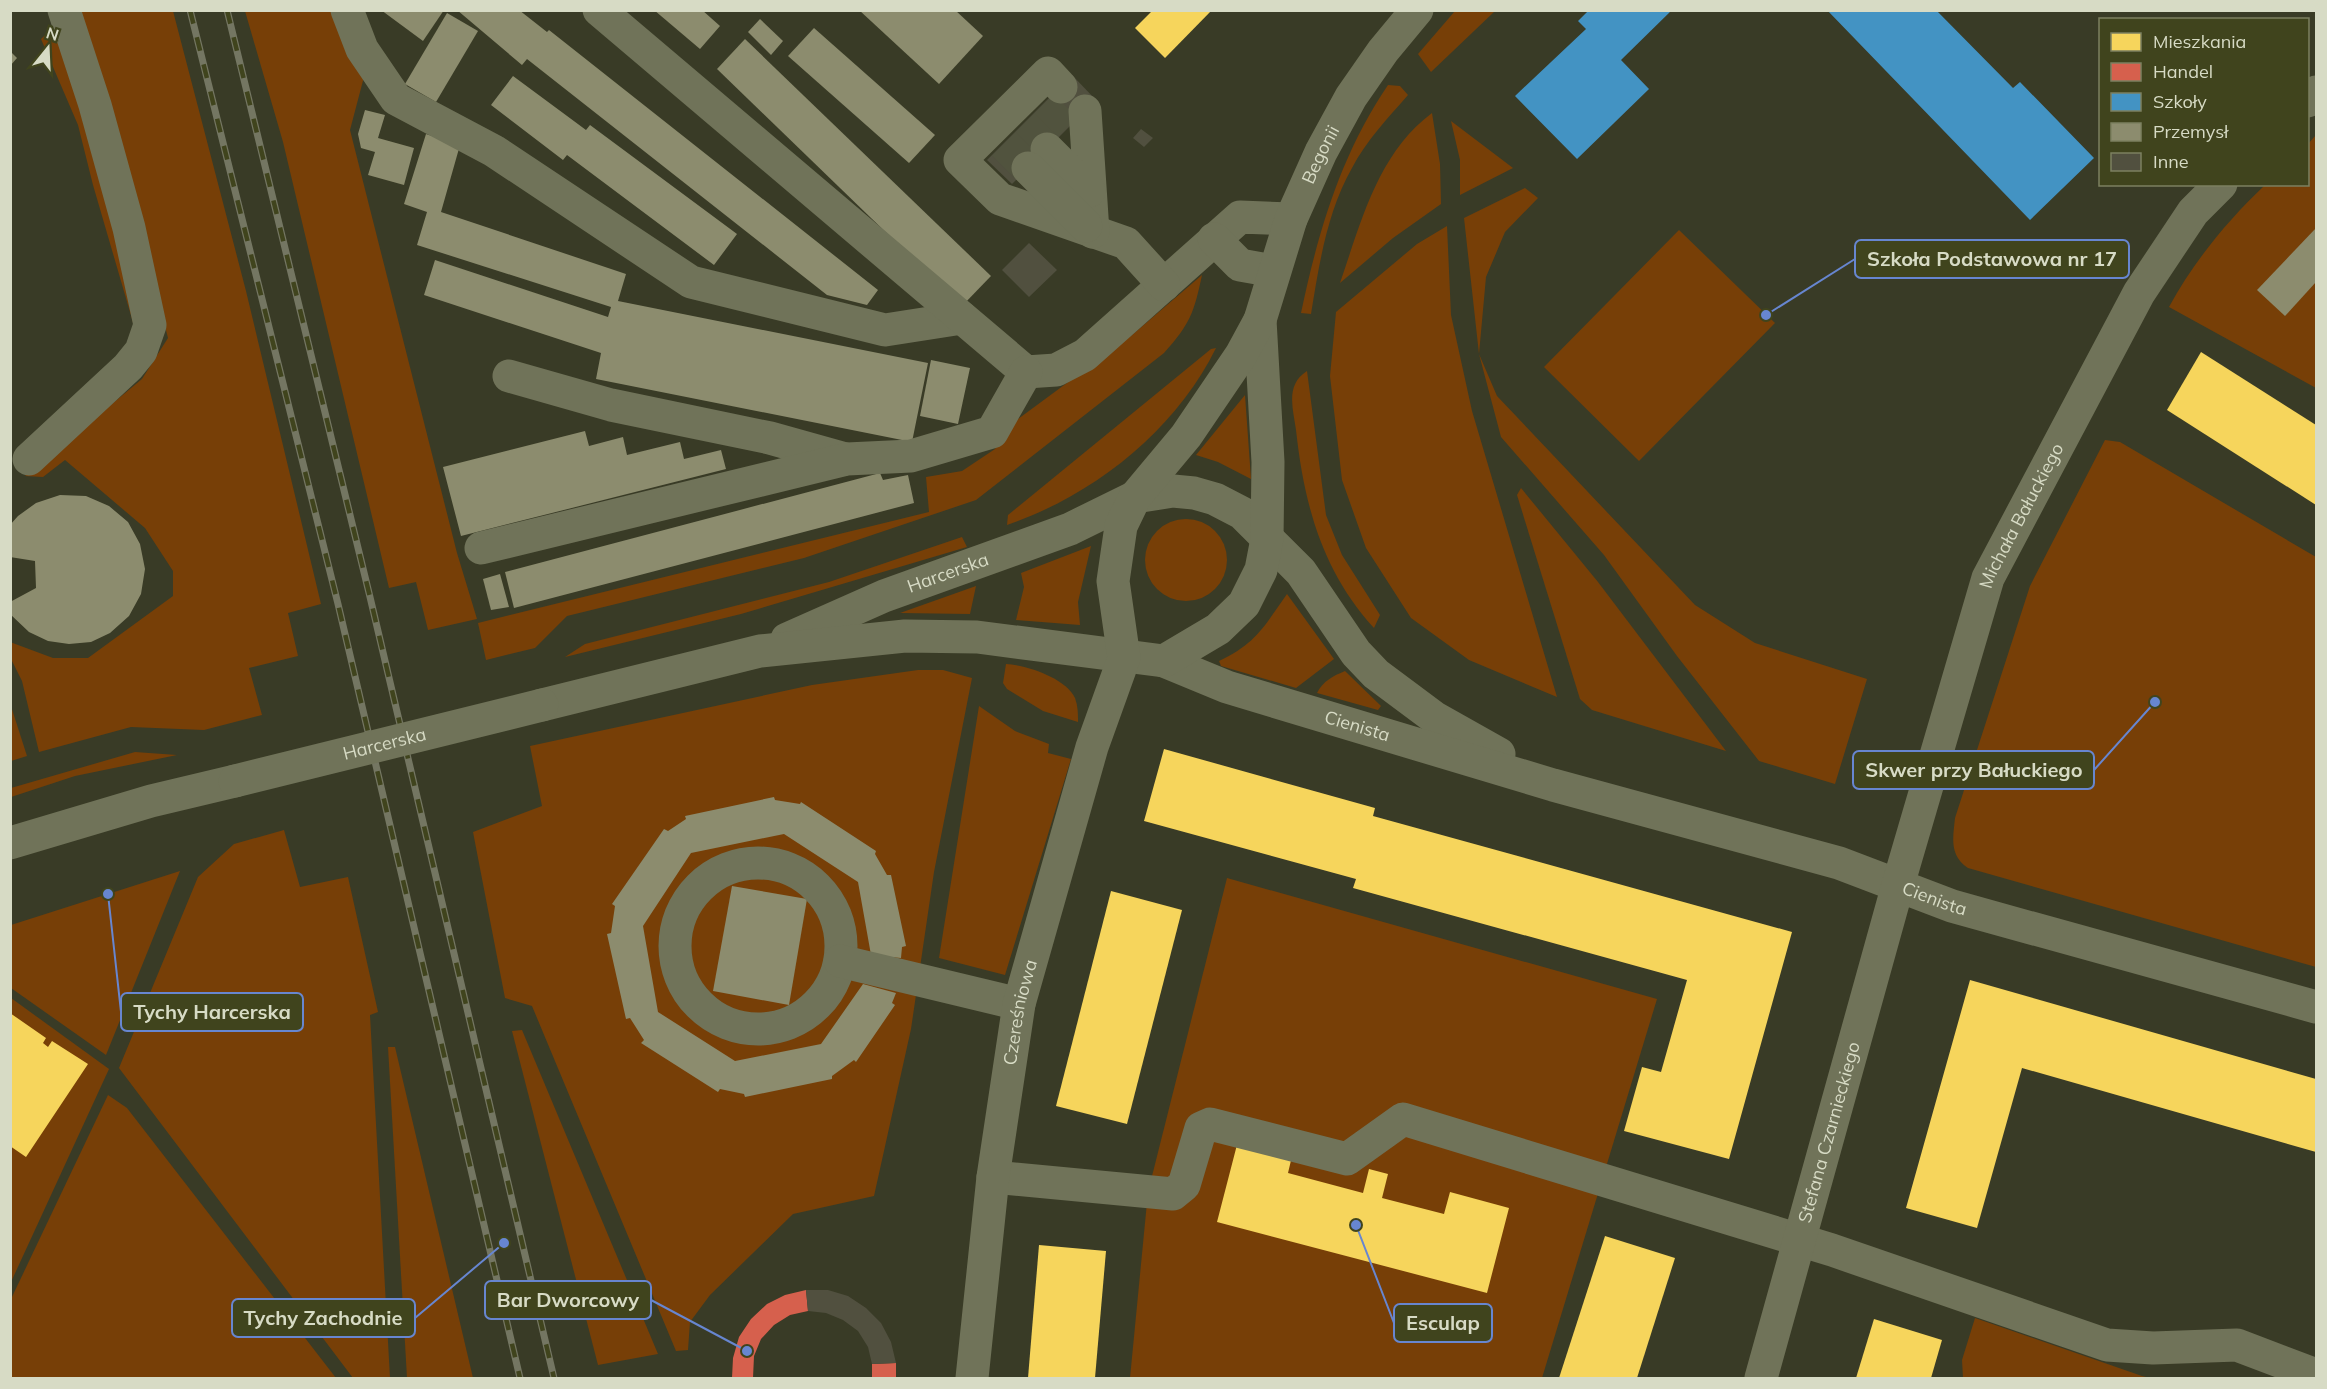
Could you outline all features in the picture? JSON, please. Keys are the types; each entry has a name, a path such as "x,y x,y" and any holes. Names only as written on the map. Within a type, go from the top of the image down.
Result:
{"street":[{"path":"29,459 129,367 141,351 150,325 129,228 95,105 64,10"},
{"path":"347,10 362,49 396,99 494,152 690,282 885,330 962,318"},
{"path":"599,10 1026,372 1056,369 1085,355 1240,217 1291,219"},
{"name":"Begonii","path":"1135,497 1186,436 1217,392 1260,320 1291,219 1321,152 1351,98 1383,51 1417,10"},
{"path":"1022,114 960,160 1000,199 1126,243 1164,285"},
{"path":"1063,142 1089,191 1093,232 1063,142"},
{"name":"Michała Bałuckiego","path":"1898,885 1988,578 2139,293 2193,212 2220,186"},
{"path":"1214,239 1240,265 1274,271"},
{"name":"Begonii","path":"1260,320 1268,462 1267,538"},
{"path":"481,548 847,459 911,456 992,432 1026,372"},
{"path":"509,376 610,405 770,438 847,459"},
{"path":"1173,491 1215,499 1242,513 1267,538 1261,570 1244,604 1218,629 1164,661 1124,658 1113,581 1121,526 1135,497 1173,491"},
{"name":"Harcerska","path":"760,651 884,596 1070,529 1135,497"},
{"name":"Cienista","path":"1267,538 1300,572 1356,653 1376,674 1435,718 1553,785"},
{"name":"Harcerska","path":"10,843 151,801 760,651 905,636 965,637 1124,658"},
{"name":"Czereśniowa","path":"972,1378 993,1177 1019,1004 1092,747 1124,658"},
{"name":"Cienista","path":"1164,661 1227,687 1553,785 1839,863 1952,906 2316,1007"},
{"path":"768,862 788,868 807,878 822,892 834,911 841,932 840,961 836,977 825,996 810,1012 790,1023 768,1029 746,1029 725,1022 706,1011 691,995 680,976 675,954 675,933 682,911 693,893 708,879 726,868 747,863 768,862"},
{"name":"Stefana Czarnieckiego","path":"1761,1378 1898,885"},
{"path":"840,961 1019,1004"},
{"path":"993,1177 1173,1194 1184,1185 1201,1128 1210,1124 1347,1159 1403,1119 1556,1164 1799,1242 1832,1250 2107,1345 2153,1348 2237,1345 2316,1375"}],"shaded area":[{"path":"73,11 173,11 246,291 321,604 288,613 298,656 249,668 262,715 204,730 131,727 39,752 22,681 11,659 10,642 53,658 88,658 173,596 173,571 145,528 65,460 43,477 25,476 142,379 168,338 141,231"},
{"path":"245,11 337,11 365,73 350,130 457,553 477,619 428,630 416,582 389,588 283,142"},
{"path":"1455,11 1495,11 1431,72 1418,54"},
{"path":"56,25 96,150 137,336 78,125 41,39"},
{"path":"1388,85 1400,86 1408,95 1364,148 1343,185 1325,239 1311,314 1301,313 1315,253 1333,194 1357,138"},
{"path":"1432,113 1440,164 1441,204 1393,238 1340,283 1364,213 1385,168 1413,129"},
{"path":"1451,121 1513,168 1460,195 1460,160"},
{"path":"2316,135 2316,388 2169,307 2189,273 2212,242 2264,186 2309,186 2309,143"},
{"path":"1525,188 1538,198 1505,232 1486,277 1479,354 1464,218"},
{"path":"1447,226 1451,315 1472,411 1557,697 1469,660 1411,618 1366,548 1342,480 1330,376 1336,312 1417,244"},
{"path":"1679,230 1775,323 1639,461 1544,367"},
{"path":"1202,275 1190,317 1180,334 1164,353 976,500 804,558 567,616 535,648 486,660 478,623 929,512 926,477 962,471 995,449 1010,425 1132,335"},
{"path":"1216,348 1199,378 1178,406 1155,433 1129,456 1101,478 1071,496 1007,525 1008,515 1211,349"},
{"path":"1479,354 1497,396 1695,605 1755,643 1867,679 1835,784 1759,761 1677,656 1604,555 1501,437"},
{"path":"1307,371 1326,515 1342,555 1380,615 1374,628 1341,583 1318,535 1310,510 1292,398 1296,383"},
{"path":"1245,395 1251,479 1218,462 1196,455"},
{"path":"2105,440 2120,442 2316,557 2316,967 1968,868 1955,852 1953,839 1955,818 2030,586"},
{"path":"1521,488 1598,582 1726,751 1592,710 1580,699 1517,495"},
{"path":"1178,519 1194,519 1209,525 1221,537 1227,552 1227,568 1221,583 1209,595 1194,601 1178,601 1163,595 1151,583 1145,568 1145,552 1151,537 1163,525"},
{"path":"962,537 967,547 741,614 565,657 585,644 829,582"},
{"path":"1091,546 1078,602 1080,625 1016,620 1024,587 1021,573"},
{"path":"976,586 970,614 900,613"},
{"path":"1287,594 1334,659 1296,688 1221,666 1219,661 1259,633"},
{"path":"1006,664 1034,670 1063,684 1075,698 1078,722 1043,711 1007,689 1003,683"},
{"path":"918,670 943,670 972,678 934,872 911,1029 874,1196 793,1214 710,1295 690,1322 688,1350 676,1351 532,1006 505,998 473,832 542,806 530,746 812,685"},
{"path":"1345,671 1381,706 1378,710 1317,693 1329,679"},
{"path":"10,703 27,756 11,761 10,761"},
{"path":"979,706 1015,731 1049,744 1048,753 1071,759 1005,975 939,958"},
{"path":"135,752 177,755 75,776 11,797 11,788"},
{"path":"284,830 300,887 348,877 378,1012 370,1015 390,1378 353,1378 119,1068 198,877 234,844"},
{"path":"180,871 106,1055 11,988 11,925"},
{"path":"1227,878 1657,999 1542,1378 1130,1378 1148,1192"},
{"path":"11,998 109,1069 11,1282"},
{"path":"522,1030 658,1354 598,1365 512,1031"},
{"path":"388,1047 395,1047 473,1378 407,1378"},
{"path":"108,1095 127,1108 336,1378 11,1378 11,1299"},
{"path":"1975,1318 2150,1378 1963,1378 1962,1360"}],"building: Mieszkania":[{"path":"1153,10 1212,10 1165,58 1135,28"},
{"path":"2201,352 2316,425 2316,505 2167,410"},
{"path":"1164,749 1375,808 1373,816 1792,932 1729,1159 1624,1131 1642,1067 1661,1072 1687,980 1353,888 1356,879 1144,821"},
{"path":"1111,891 1182,910 1127,1124 1056,1106"},
{"path":"1970,980 2316,1079 2316,1152 2022,1068 1977,1228 1906,1208"},
{"path":"10,1013 46,1038 43,1043 48,1047 52,1041 88,1064 26,1157 10,1146"},
{"path":"1239,1137 1293,1152 1288,1173 1363,1193 1369,1169 1388,1174 1382,1198 1444,1214 1450,1192 1509,1208 1487,1293 1217,1222"},
{"path":"1605,1236 1675,1258 1637,1378 1559,1378"},
{"path":"1039,1245 1106,1251 1095,1378 1028,1378"},
{"path":"1874,1319 1942,1340 1931,1378 1856,1378"}],"building: Handel":[{"path":"806,1290 808,1311 790,1315 774,1325 761,1339 754,1356 753,1378 732,1378 733,1358 739,1337 751,1319 767,1304 785,1295"},
{"path":"896,1363 896,1378 872,1378 872,1364"}],"building: Szkoły":[{"path":"1589,10 1672,10 1621,60 1649,89 1577,159 1515,96 1586,29 1578,21"},
{"path":"1827,10 1936,10 2013,88 2020,82 2094,158 2030,220"}],"building: Przemysł":[{"path":"381,10 444,10 423,41"},
{"path":"457,10 519,10 547,32 549,30 878,290 867,305 827,295 527,59 522,65"},
{"path":"654,10 702,10 720,26 700,49"},
{"path":"859,10 955,10 983,36 939,84"},
{"path":"447,13 478,31 436,102 405,84"},
{"path":"760,19 783,41 771,55 748,32"},
{"path":"814,28 935,135 909,163 788,56"},
{"path":"745,39 991,276 962,306 717,69"},
{"path":"10,51 17,58 10,66"},
{"path":"513,76 586,130 590,125 737,234 714,265 567,155 563,160 491,105"},
{"path":"365,110 385,115 378,138 414,148 404,185 368,175 375,152 361,148 358,134"},
{"path":"426,134 460,145 441,212 626,274 618,301 928,363 912,442 596,379 601,353 424,295 435,260 608,317 611,307 417,245 427,212 404,204"},
{"path":"2316,228 2316,282 2285,316 2257,290"},
{"path":"931,360 970,368 958,424 920,416"},
{"path":"585,431 589,446 623,437 627,455 680,442 684,459 721,450 726,469 461,536 443,467"},
{"path":"880,473 883,480 908,475 914,503 514,608 505,572"},
{"path":"60,495 86,496 109,506 128,522 140,544 145,569 141,594 129,616 110,633 91,642 69,644 48,641 29,632 10,614 10,602 36,588 35,561 10,557 10,525 36,503"},
{"path":"500,574 509,607 491,610 483,579"},
{"path":"774,797 775,800 800,804 801,802 876,851 875,854 887,875 891,875 906,946 902,947 901,958 871,955 858,882 784,834 691,853 643,926 658,1012 735,1061 821,1044 863,984 896,993 892,1003 895,1005 856,1062 854,1060 832,1076 832,1079 745,1097 744,1094 720,1089 718,1092 641,1043 644,1040 630,1018 626,1019 607,934 611,933 615,906 612,904 664,829 668,831 686,819 685,816"},
{"path":"732,886 807,899 789,1005 713,991"}],"building: Inne":[{"path":"1072,75 1096,100 1012,184 987,160"},
{"path":"1141,129 1153,138 1144,147 1133,138"},
{"path":"1029,243 1057,270 1029,297 1002,270"},
{"path":"806,1290 828,1290 848,1296 866,1308 881,1323 891,1342 896,1363 872,1364 868,1347 858,1331 843,1320 826,1313 808,1311"}],"tunnel":[{"path":"1042,106 1066,130"},
{"path":"1023,125 1047,149"},
{"path":"1004,144 1028,168"}],"railway":[{"path":"190,10 338,604 520,1378"},
{"path":"227,10 370,597 554,1378"}],"place":[{"name":"Szkoła Podstawowa nr 17","path":"1766,315"},
{"name":"Skwer przy Bałuckiego","path":"2155,702"},
{"name":"Tychy Harcerska","path":"108,894"},
{"name":"Esculap","path":"1356,1225"},
{"name":"Tychy Zachodnie","path":"504,1243"},
{"name":"Bar Dworcowy","path":"747,1351"}]}
